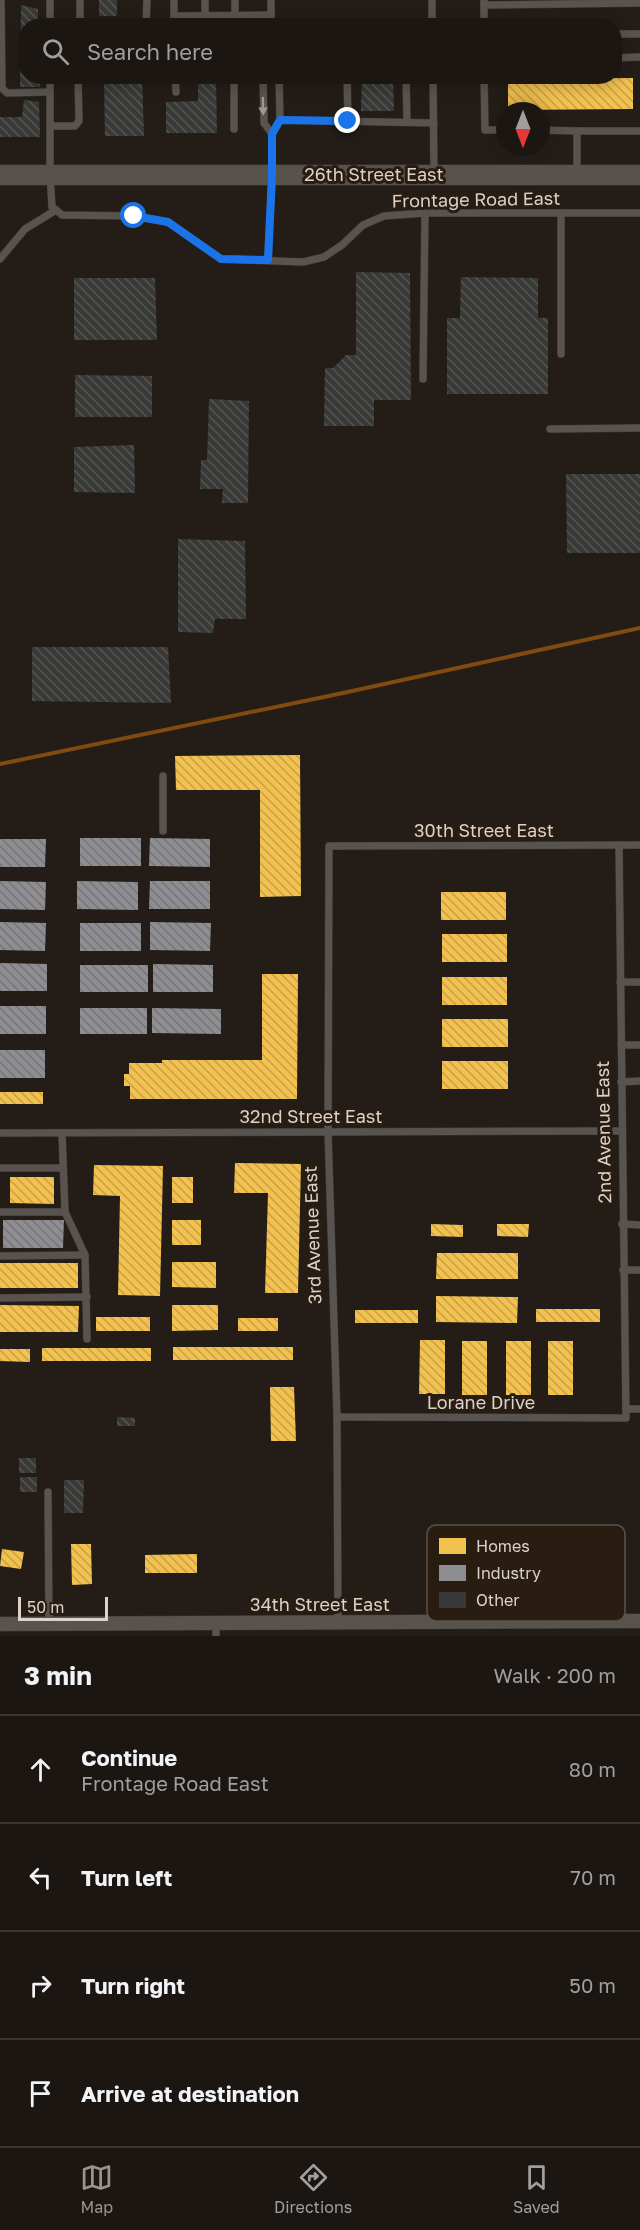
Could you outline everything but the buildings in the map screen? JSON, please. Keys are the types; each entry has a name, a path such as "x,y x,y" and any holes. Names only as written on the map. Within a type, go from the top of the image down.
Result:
{"main road":[{"name":"26th Street East","path":"0,175 640,176"}],"street":[{"name":"34th Street East","path":"0,1624 49,1623 92,1630 331,1627 554,1629 640,1621"}],"lane":[{"path":"1,0 2,88 7,93 50,92"},
{"path":"50,0 50,18"},
{"path":"80,0 80,18"},
{"path":"146,18 147,0"},
{"path":"174,0 174,16 271,15 271,0"},
{"path":"205,0 205,16"},
{"path":"235,0 235,15"},
{"path":"432,0 432,18"},
{"path":"484,18 484,2 640,3"},
{"path":"622,34 640,34"},
{"path":"622,57 640,57"},
{"path":"0,259 25,229 56,210 52,207 50,174 50,84"},
{"path":"50,126 75,126 79,121 78,84"},
{"path":"176,84 176,92"},
{"path":"234,84 234,129"},
{"path":"263,84 264,123 272,134"},
{"path":"268,260 272,134 280,120 279,84"},
{"path":"347,84 348,121"},
{"path":"406,84 407,122"},
{"path":"433,84 434,175"},
{"path":"484,84 485,130 496,130"},
{"path":"280,120 434,123"},
{"path":"550,130 640,131"},
{"path":"577,131 577,176"},
{"name":"Frontage Road East","path":"56,210 62,215 134,216 168,222 221,259 303,262 324,257 342,245 363,225 384,216 425,213 640,213"},
{"path":"423,379 425,213"},
{"path":"561,213 561,354"},
{"path":"550,429 640,428"},
{"path":"163,776 163,831"},
{"name":"2nd Avenue East","path":"619,845 626,1418"},
{"name":"30th Street East","path":"329,846 640,845"},
{"name":"3rd Avenue East","path":"329,846 328,1131 337,1417 331,1627"},
{"path":"620,982 640,982"},
{"path":"621,1045 640,1045"},
{"path":"621,1082 640,1081"},
{"name":"32nd Street East","path":"0,1133 622,1131"},
{"path":"62,1133 65,1212 85,1255 87,1339"},
{"path":"0,1168 63,1168"},
{"path":"0,1212 65,1212"},
{"path":"622,1224 640,1225"},
{"path":"0,1256 85,1255"},
{"path":"623,1269 640,1270"},
{"path":"0,1298 87,1297"},
{"path":"626,1409 640,1409"},
{"name":"Lorane Drive","path":"337,1417 626,1418"},
{"path":"48,1492 49,1623"}],"waterway":[{"path":"0,764 343,693 640,628"}],"route":[{"path":"134,216 168,222 221,259 268,260 272,134 280,120 348,121"}]}
